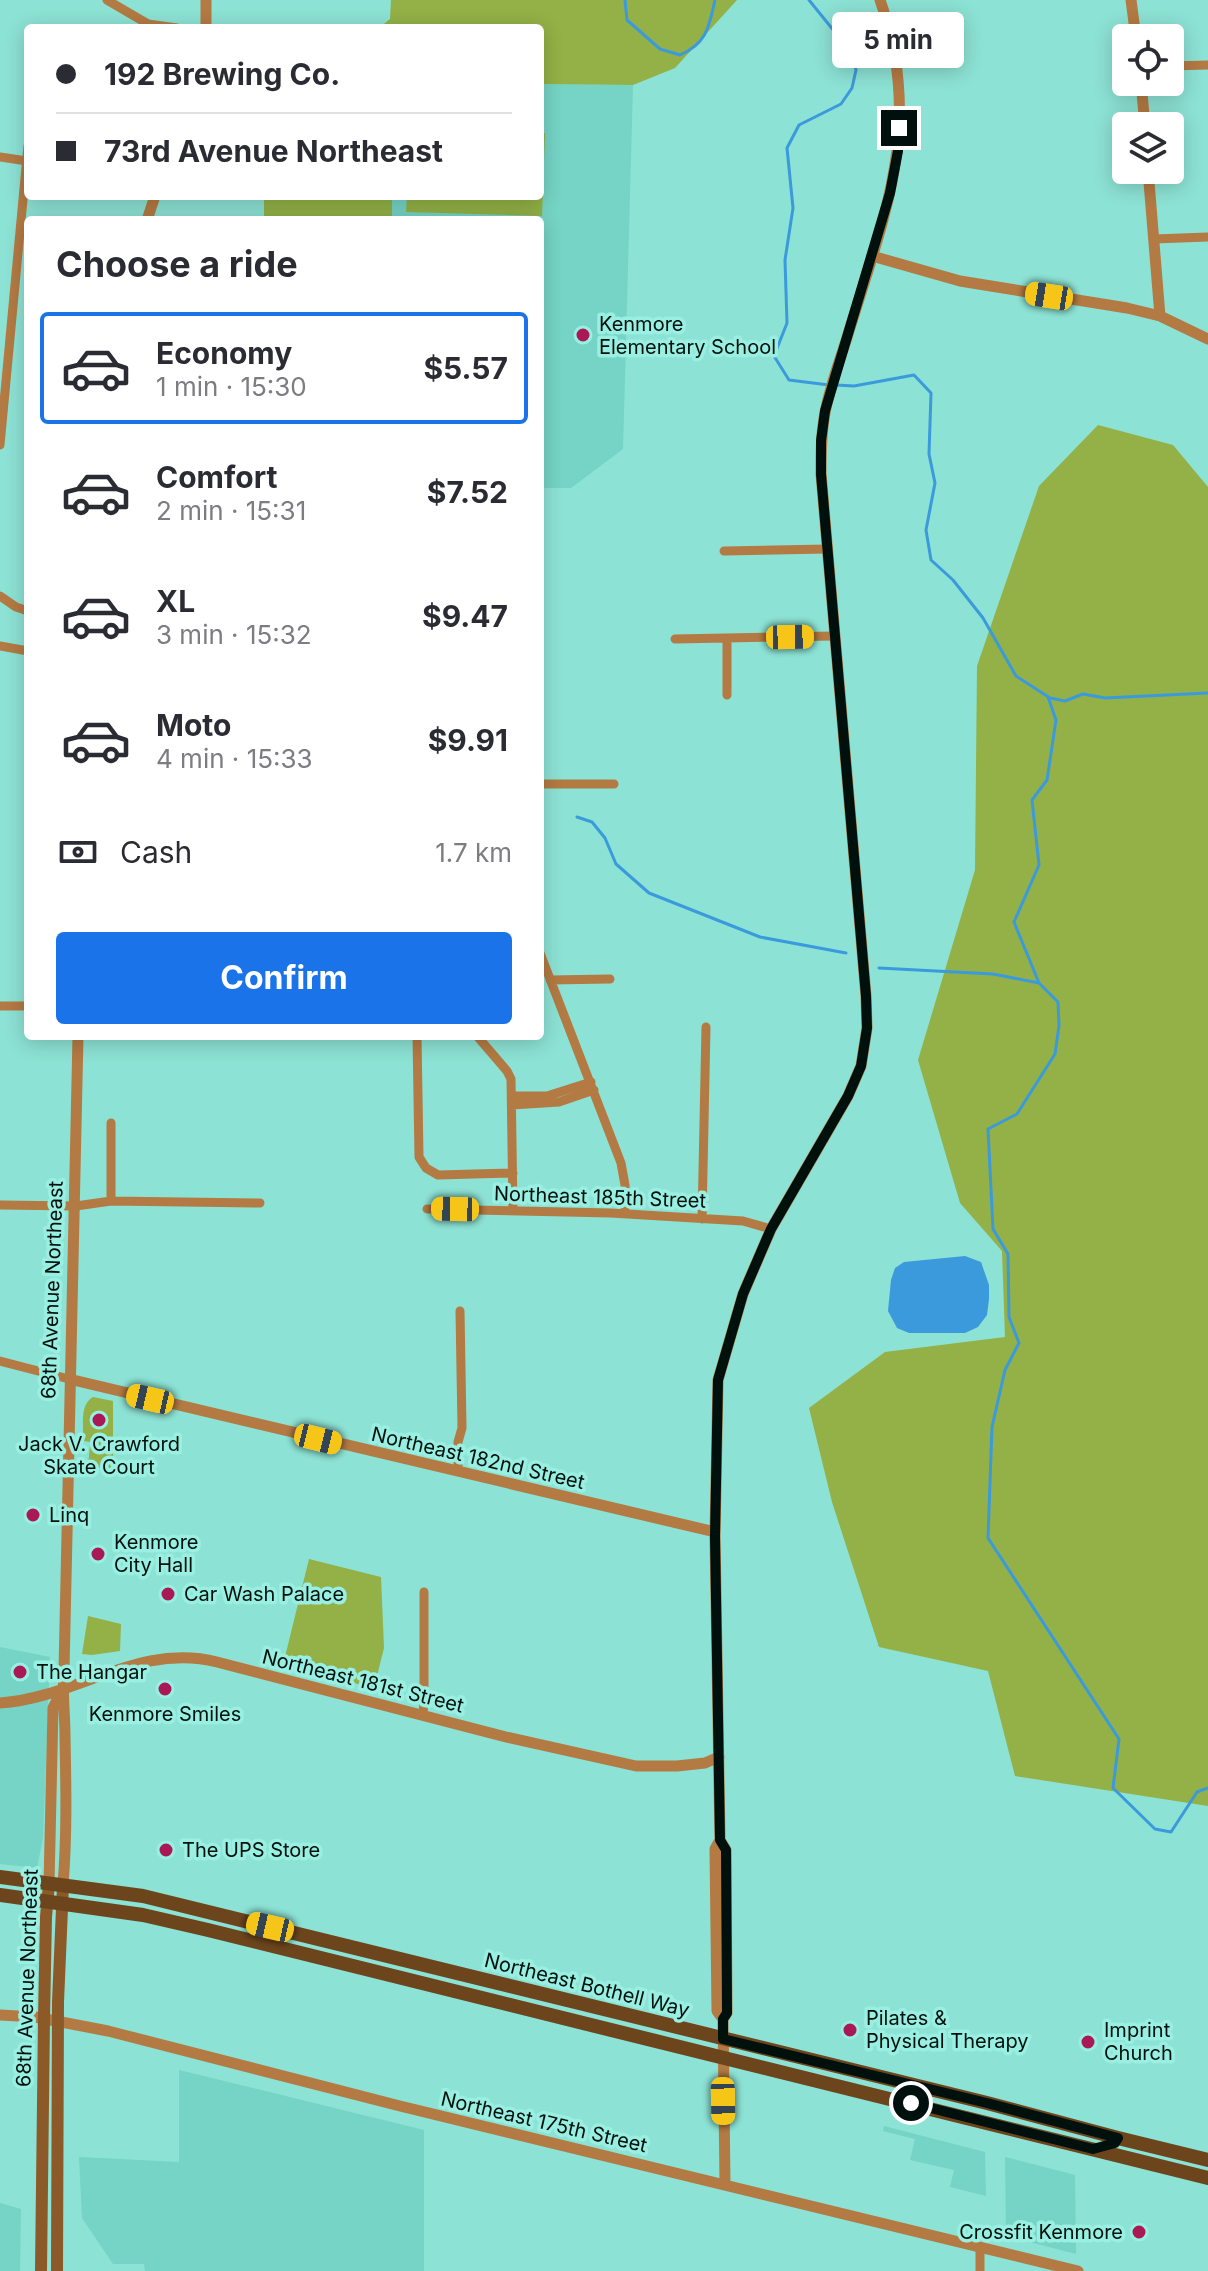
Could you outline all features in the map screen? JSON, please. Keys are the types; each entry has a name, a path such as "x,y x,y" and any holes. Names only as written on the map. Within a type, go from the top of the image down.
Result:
{"main road":[{"name":"Northeast Bothell Way","path":"0,1877 143,1896 1208,2160"},
{"name":"68th Avenue Northeast","path":"41,2271 44,2018 56,1885"},
{"name":"Northeast Bothell Way","path":"0,1895 143,1915 208,1930 1208,2178"},
{"name":"68th Avenue Northeast","path":"55,1902 57,2271"},
{"path":"1093,2149 1115,2143 1118,2138"}],"street":[{"path":"107,0 148,24"},
{"path":"206,0 206,24"},
{"path":"725,2183 723,2019 727,2013 726,1850 720,1840 715,1532 718,1380 743,1294 771,1229 848,1096 861,1066 865,1047 866,996 834,636 821,441 829,397 890,193 898,151 901,109 898,74 880,0"},
{"path":"1131,0 1134,24"},
{"path":"1184,66 1208,65"},
{"path":"0,157 24,161"},
{"path":"1149,184 1160,316"},
{"path":"0,445 24,193"},
{"path":"1154,239 1208,237"},
{"path":"872,256 960,281 1160,316 1208,339"},
{"path":"724,551 827,549"},
{"path":"0,596 24,610"},
{"path":"675,639 834,636"},
{"path":"727,639 727,695"},
{"path":"0,646 24,650"},
{"path":"544,784 614,784"},
{"path":"544,964 621,1163 625,1214"},
{"path":"550,980 610,979"},
{"path":"0,1006 24,1006"},
{"path":"702,1219 706,1027"},
{"name":"68th Avenue Northeast","path":"56,1885 65,1768 62,1689 78,1040"},
{"path":"417,1040 419,1157 426,1168 438,1175 513,1173"},
{"path":"480,1040 511,1079 513,1210"},
{"path":"512,1100 559,1102 593,1086"},
{"path":"111,1123 111,1201"},
{"path":"0,1205 76,1206 111,1201 260,1203"},
{"name":"Northeast 185th Street","path":"427,1209 625,1214 743,1221 771,1229"},
{"path":"458,1471 458,1442 462,1428 460,1311"},
{"name":"Northeast 182nd Street","path":"0,1361 715,1532"},
{"path":"423,1714 424,1592"},
{"name":"Northeast 181st Street","path":"0,1703 42,1697 151,1660 184,1656 207,1659 506,1737 636,1766 705,1763 719,1757"},
{"name":"Northeast 175th Street","path":"0,2015 58,2021 1078,2271"},
{"path":"980,2247 980,2271"}],"shaded area":[{"name":"Kenmore Elementary School","path":"544,84 633,85 623,449 571,488 544,488 544,216 392,216 392,200 544,200"},
{"path":"0,1647 50,1657 43,1838 37,1868 0,1864"},
{"path":"179,2070 424,2130 424,2271 145,2271 144,2264 113,2264 82,2218 79,2157 179,2162"},
{"path":"884,2126 985,2152 986,2196 950,2187 954,2170 910,2160 915,2139 883,2131"},
{"path":"1005,2157 1075,2175 1076,2254 1006,2236"},
{"path":"0,2203 21,2209 20,2271 0,2271"}],"green space":[{"path":"391,0 737,0 675,68 633,85 544,84 544,24 384,24 390,19"},
{"path":"264,200 392,200 392,216 264,216"},
{"path":"407,200 543,200 542,216 406,212"},
{"path":"1098,425 1173,445 1208,487 1208,1806 1015,1776 988,1671 879,1647 832,1502 809,1408 885,1352 1005,1337 1002,1251 960,1203 918,1060 975,870 977,666 1039,486"},
{"name":"Jack V. Crawford Skate Court","path":"93,1397 113,1401 113,1468 88,1467 90,1445 98,1443 83,1441 83,1416 86,1405"},
{"path":"309,1559 381,1577 384,1648 374,1688 283,1665"},
{"path":"88,1616 121,1624 120,1651 82,1654"}],"water":[{"path":"965,1256 981,1262 989,1285 987,1315 978,1327 965,1333 909,1333 897,1328 888,1311 895,1268 904,1262"}],"waterway":[{"path":"625,0 627,20 660,49 680,55 701,39 715,0"},
{"path":"809,0 851,52 856,70 852,88 841,104 799,125 787,148 793,208 785,260 787,323 774,356 789,380 829,385"},
{"path":"836,385 854,386 914,375 931,393 929,454 935,483 926,530 931,560 953,580 983,618 1016,676 1050,698 1065,701 1083,694 1105,698 1208,693"},
{"path":"1039,983 1014,922 1039,865 1032,800 1047,780 1056,720 1048,697"},
{"path":"577,817 592,822 605,838 616,864 649,893 760,937 846,953"},
{"path":"879,968 993,974 1039,983 1058,1002 1055,1054 1017,1114 988,1129 993,1229 1008,1254 1009,1317 1019,1343 1005,1370 992,1427 988,1538 1119,1739 1113,1788 1155,1829 1171,1832 1197,1792 1208,1788"}],"place":[{"name":"Kenmore Elementary School","path":"583,335"},
{"name":"Jack V. Crawford Skate Court","path":"99,1420"},
{"name":"Linq","path":"33,1515"},
{"name":"Kenmore City Hall","path":"98,1554"},
{"name":"Car Wash Palace","path":"168,1594"},
{"name":"The Hangar","path":"20,1672"},
{"name":"Kenmore Smiles","path":"165,1689"},
{"name":"The UPS Store","path":"166,1850"},
{"name":"Pilates & Physical Therapy","path":"850,2030"},
{"name":"Imprint Church","path":"1088,2042"},
{"name":"Crossfit Kenmore","path":"1139,2232"}],"route":[{"path":"899,128 890,193 825,411 821,441 821,474 866,996 865,1047 861,1066 848,1096 771,1229 743,1294 718,1380 715,1532 720,1840 726,1850 727,1981 723,2039 1118,2138 1115,2143 1093,2149 911,2103"}]}
